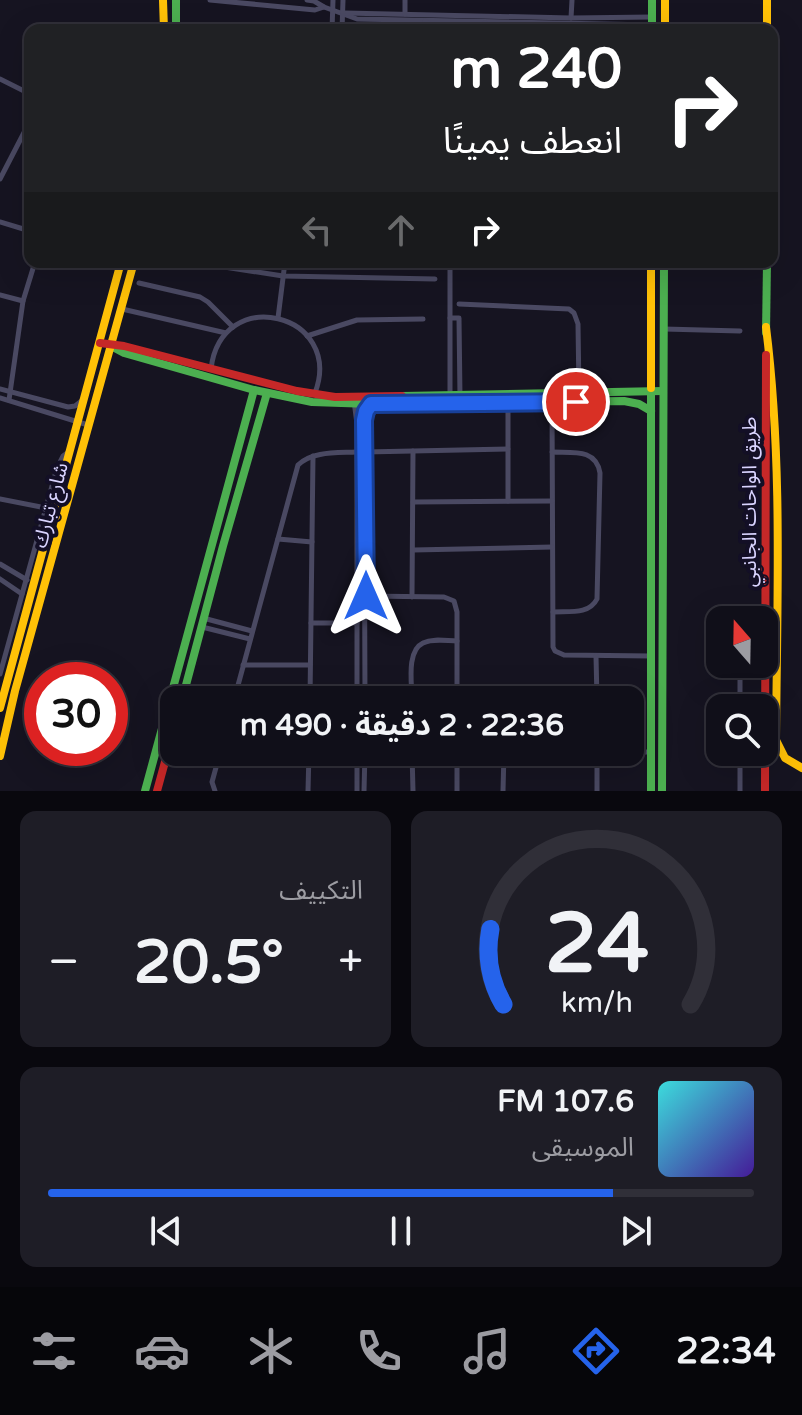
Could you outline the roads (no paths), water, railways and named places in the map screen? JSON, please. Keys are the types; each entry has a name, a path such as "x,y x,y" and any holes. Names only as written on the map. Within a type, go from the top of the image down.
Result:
{"main road":[{"path":"652,0 652,24"},
{"path":"665,0 665,24"},
{"path":"767,0 767,24"},
{"path":"164,24 163,4 176,4"},
{"name":"شارع تبارك","path":"0,708 119,268"},
{"name":"شارع تبارك","path":"0,756 15,691 132,268"},
{"path":"651,268 651,791"},
{"path":"662,791 664,268"},
{"name":"طريق الواحات الجانبي","path":"765,791 767,268"},
{"path":"651,274 664,273"},
{"path":"117,277 129,280"},
{"path":"766,327 774,402 777,511 776,740 782,755 802,768"},
{"path":"100,343 124,353 254,390 312,402 455,399 508,403 624,401 651,411"},
{"path":"110,346 124,346 314,394 371,404 663,391"},
{"path":"173,686 254,390"},
{"path":"185,686 267,393"},
{"path":"651,514 664,514"},
{"path":"145,791 160,735"},
{"path":"157,791 164,766"}],"street":[{"path":"210,0 270,3 315,10 324,7"},
{"path":"307,0 357,19 486,22 592,20"},
{"path":"332,24 333,0"},
{"path":"342,24 343,0"},
{"path":"405,0 405,14"},
{"path":"571,18 572,0"},
{"path":"342,13 571,18 652,24"},
{"path":"424,20 429,24"},
{"path":"0,79 24,91"},
{"path":"0,179 24,133"},
{"path":"0,222 24,229"},
{"path":"9,400 23,301 33,268"},
{"path":"231,268 283,276 435,279"},
{"path":"278,318 284,268"},
{"path":"450,268 455,399"},
{"path":"139,283 200,297 215,307 233,327"},
{"path":"0,295 23,301"},
{"path":"459,304 569,309 578,324 579,393"},
{"path":"121,309 226,333"},
{"path":"211,369 217,346 233,327 254,318 278,318 296,326 312,343 319,359 319,383 314,394"},
{"path":"450,318 459,318 455,399"},
{"path":"307,336 357,320 423,319"},
{"path":"664,329 740,331"},
{"path":"0,389 68,407 85,399"},
{"path":"0,398 88,425"},
{"path":"354,401 357,686"},
{"path":"508,403 508,501"},
{"path":"552,403 555,651 564,655 651,656"},
{"path":"365,686 364,420 371,404"},
{"path":"356,419 364,420"},
{"path":"365,452 508,449"},
{"path":"0,674 60,460 70,451"},
{"path":"412,597 413,451"},
{"path":"238,686 295,470 302,461 313,456 356,452"},
{"path":"552,452 586,453 595,459 600,473 597,599 589,609 553,612"},
{"path":"310,686 313,456"},
{"path":"0,499 46,508"},
{"path":"413,502 552,501"},
{"path":"278,539 312,542"},
{"path":"413,550 552,547"},
{"path":"0,564 27,580"},
{"path":"0,579 22,595"},
{"path":"366,596 444,597 454,601 457,606 457,686"},
{"path":"357,608 365,608"},
{"path":"202,622 252,631"},
{"path":"202,622 250,639"},
{"path":"311,623 357,623"},
{"path":"412,686 416,648 426,641 457,641"},
{"path":"596,656 597,686"},
{"path":"243,665 310,665"},
{"path":"644,752 651,752"},
{"path":"215,791 212,782 216,766"},
{"path":"308,791 309,766"},
{"path":"357,766 357,791"},
{"path":"364,791 365,766"},
{"path":"412,766 413,791"},
{"path":"457,766 457,791"},
{"path":"503,791 504,766"},
{"path":"597,766 597,791"},
{"path":"740,766 740,791"}]}
